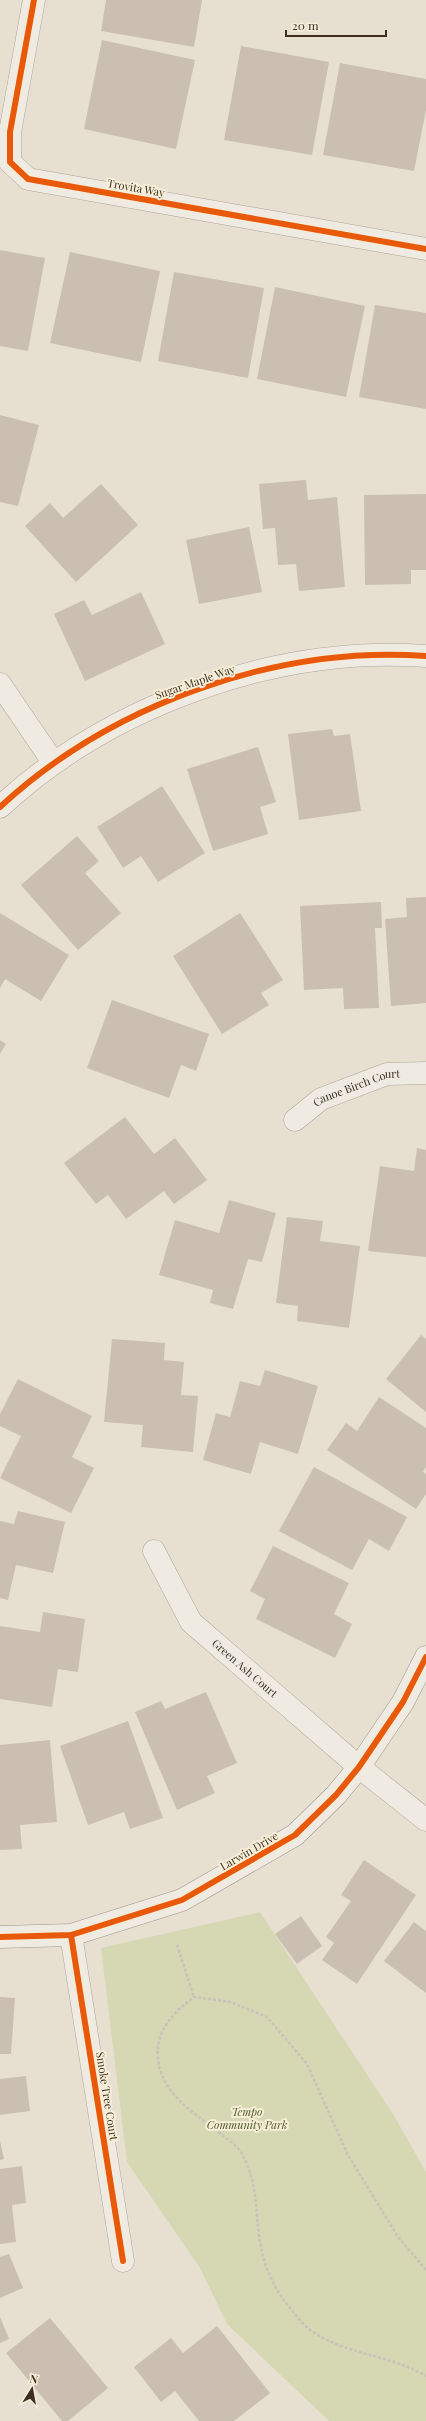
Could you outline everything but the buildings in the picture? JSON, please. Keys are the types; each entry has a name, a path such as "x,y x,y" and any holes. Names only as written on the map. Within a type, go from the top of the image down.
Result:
{"street":[{"name":"Trovita Way","path":"34,0 10,132 10,162 28,179 426,249"},
{"name":"Sugar Maple Way","path":"0,807 53,762 105,730 160,703 275,667 346,656 426,656"},
{"path":"0,684 53,762"},
{"name":"Canoe Birch Court","path":"294,1120 321,1099 386,1074 426,1073"},
{"name":"Green Ash Court","path":"154,1551 191,1622 359,1767 426,1820"},
{"name":"Larwin Drive","path":"0,1937 71,1935 182,1900 295,1836 336,1795 359,1767 403,1702 426,1657"},
{"name":"Smoke Tree Court","path":"71,1935 123,2261"}],"path":[{"path":"177,1945 194,1997"},
{"path":"426,2270 398,2237 348,2155 307,2064 266,2017 232,2002 194,1997 174,2012 162,2031 158,2058 165,2084 185,2106 240,2150 250,2168 255,2189 259,2236 267,2272 281,2297 308,2329 344,2348 408,2365 426,2376"}],"green space":[{"name":"Tempo Community Park","path":"260,1912 393,2114 426,2172 426,2421 329,2421 227,2324 200,2268 127,2162 101,1948"}],"cycle path":[{"path":"34,0 10,132 10,162 28,179 426,249"},
{"path":"0,807 44,771 92,739 144,711 198,689 254,672 312,661 369,655 426,656"},
{"path":"0,1937 71,1935 182,1900 295,1835 336,1795 359,1767 403,1702 426,1657"},
{"path":"71,1935 123,2261"}]}
